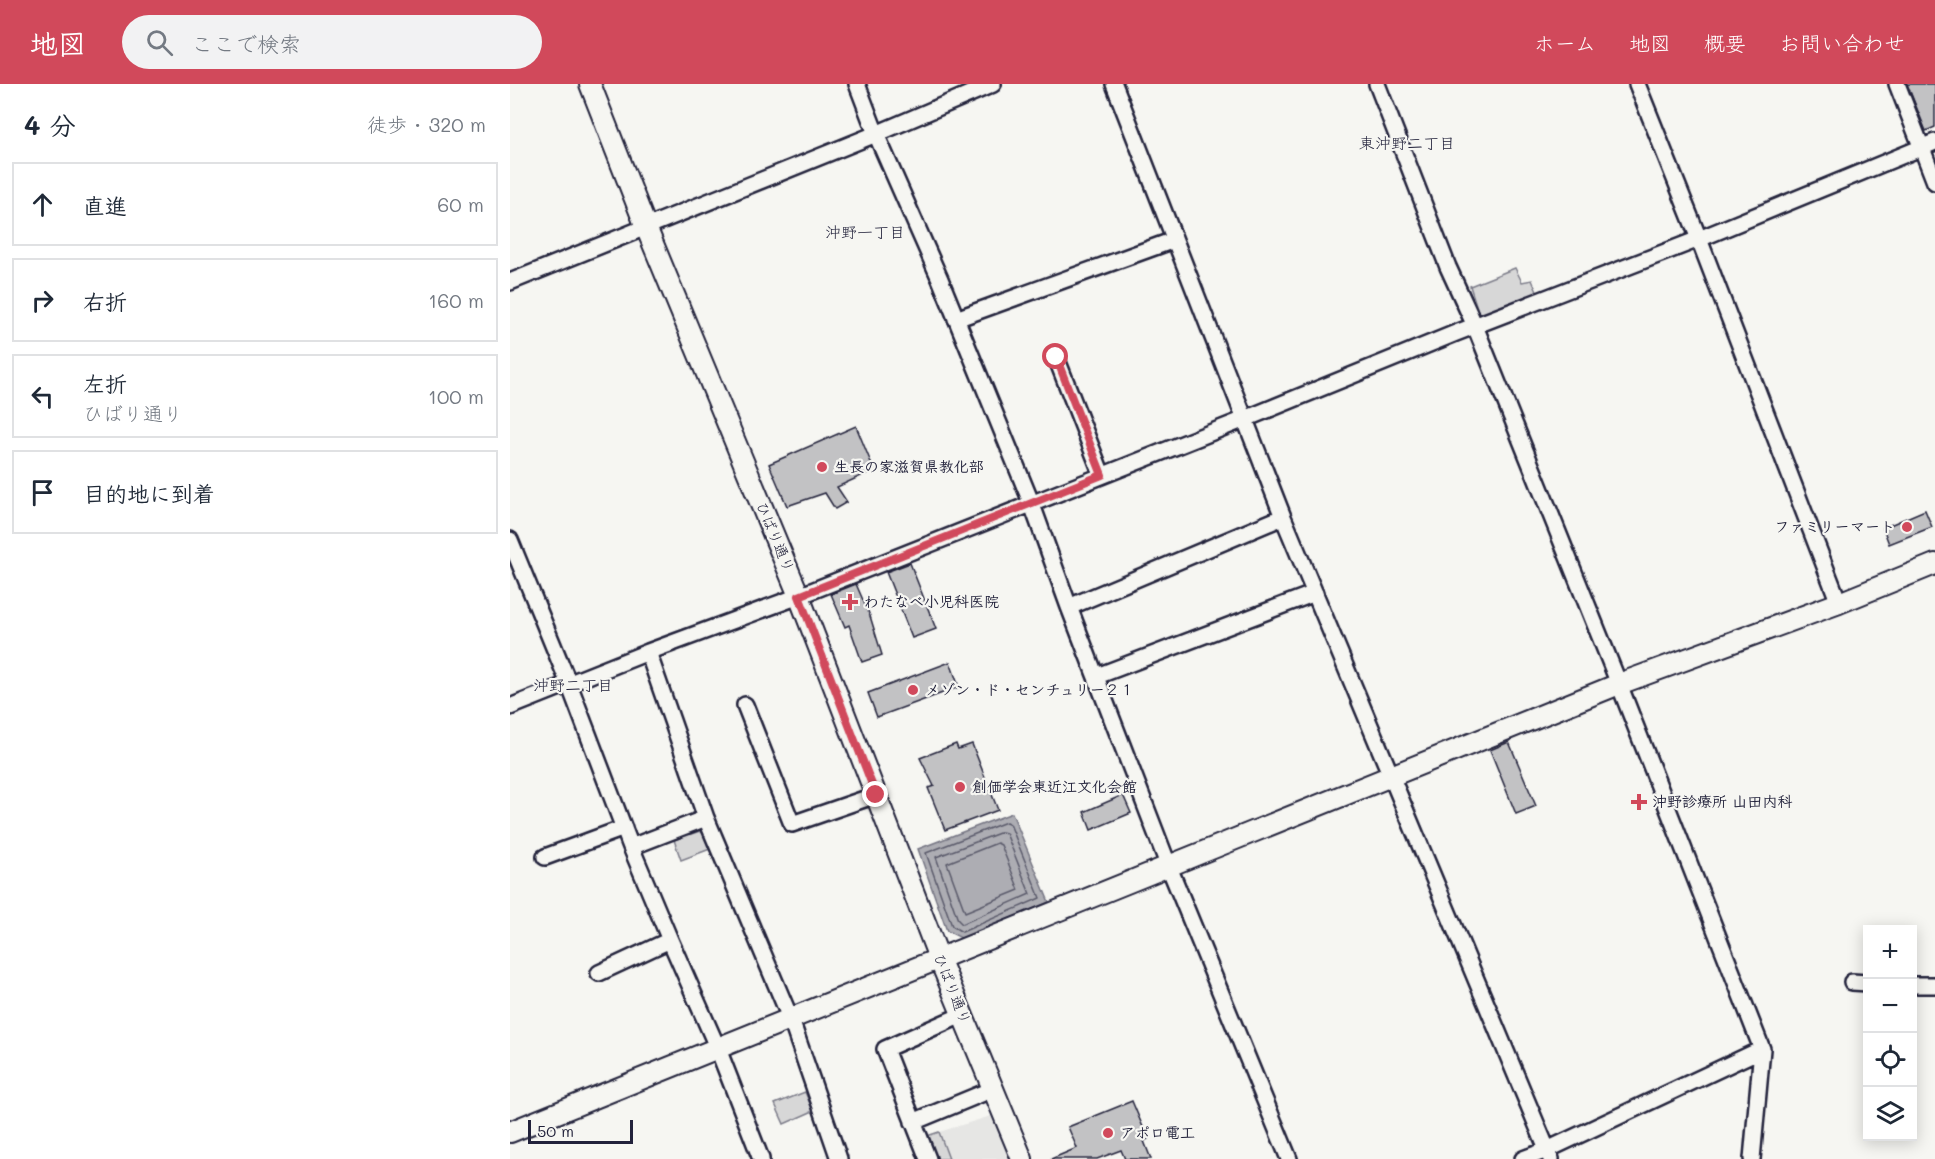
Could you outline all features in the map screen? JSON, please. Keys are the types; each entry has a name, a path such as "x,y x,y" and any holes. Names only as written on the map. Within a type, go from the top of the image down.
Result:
{"street":[{"name":"ひばり通り","path":"590,84 646,226 799,596 939,958 1022,1159"},
{"path":"857,84 1031,502 1169,867 1289,1159"},
{"path":"510,282 876,134 993,84"},
{"path":"1114,84 1283,518 1549,1154"},
{"path":"1377,84 1619,684 1762,1049 1752,1159"},
{"path":"1637,84 1839,603"},
{"path":"1897,84 1929,144 1935,182"},
{"path":"510,707 648,652 799,596 1031,502 1699,239 1929,144"},
{"path":"956,319 1174,240"},
{"path":"1056,357 1102,475"},
{"path":"1069,606 1283,518"},
{"path":"511,547 569,684 631,847 718,1049 761,1159"},
{"path":"510,1132 1619,684 1839,603 1935,564"},
{"path":"1097,676 1315,593"},
{"path":"648,652 706,818 791,1020 839,1159"},
{"path":"745,705 792,824 876,795"},
{"path":"631,847 706,818"},
{"path":"545,857 624,828"},
{"path":"599,974 670,940"},
{"path":"1917,985 1935,985"},
{"path":"928,1159 885,1049 962,1015"},
{"path":"1522,1159 1549,1154 1762,1049"},
{"path":"914,1122 993,1089"}],"shaded area":[{"path":"1515,268 1522,282 1532,280 1538,294 1480,317 1470,286"},
{"path":"700,831 705,835 710,849 681,860 674,840"},
{"path":"805,1092 813,1111 784,1124 775,1104"},
{"path":"994,1115 1012,1159 949,1159 939,1132"},
{"path":"939,1132 949,1159 931,1159 921,1138"}],"water":[{"path":"1012,813 1049,902 963,939 947,931 918,849"}],"building":[{"path":"1907,84 1935,84 1935,127 1926,131"},
{"name":"生長の家滋賀県教化部","path":"856,426 874,470 837,487 847,502 835,509 825,493 787,506 769,464"},
{"name":"ファミリーマート","path":"1925,510 1932,527 1889,544 1883,528"},
{"path":"910,563 936,629 912,638 886,572"},
{"path":"856,584 870,616 882,655 862,662 849,625 845,627 831,594"},
{"name":"メゾン・ド・センチュリー２１","path":"950,662 959,687 877,717 868,693"},
{"path":"1509,742 1536,806 1516,814 1490,750"},
{"name":"創価学会東近江文化会館","path":"956,744 958,749 972,744 998,810 945,830 928,788 934,786 920,758"},
{"path":"1123,795 1131,813 1091,830 1084,812"},
{"name":"アポロ電工","path":"1132,1101 1148,1139 1144,1141 1151,1159 1125,1159 1121,1150 1097,1159 1051,1159 1077,1148 1068,1127"}],"place":[{"name":"生長の家滋賀県教化部","path":"822,467"},
{"name":"ファミリーマート","path":"1907,527"},
{"name":"わたなべ小児科医院","path":"850,602"},
{"name":"メゾン・ド・センチュリー２１","path":"913,690"},
{"name":"創価学会東近江文化会館","path":"960,787"},
{"name":"沖野診療所 山田内科","path":"1639,802"},
{"name":"アポロ電工","path":"1108,1133"}],"district":[{"name":"東沖野二丁目","path":"1407,143"},
{"name":"沖野一丁目","path":"865,232"},
{"name":"沖野二丁目","path":"573,685"}],"route":[{"path":"876,795 799,596 1102,475 1056,357"}]}
